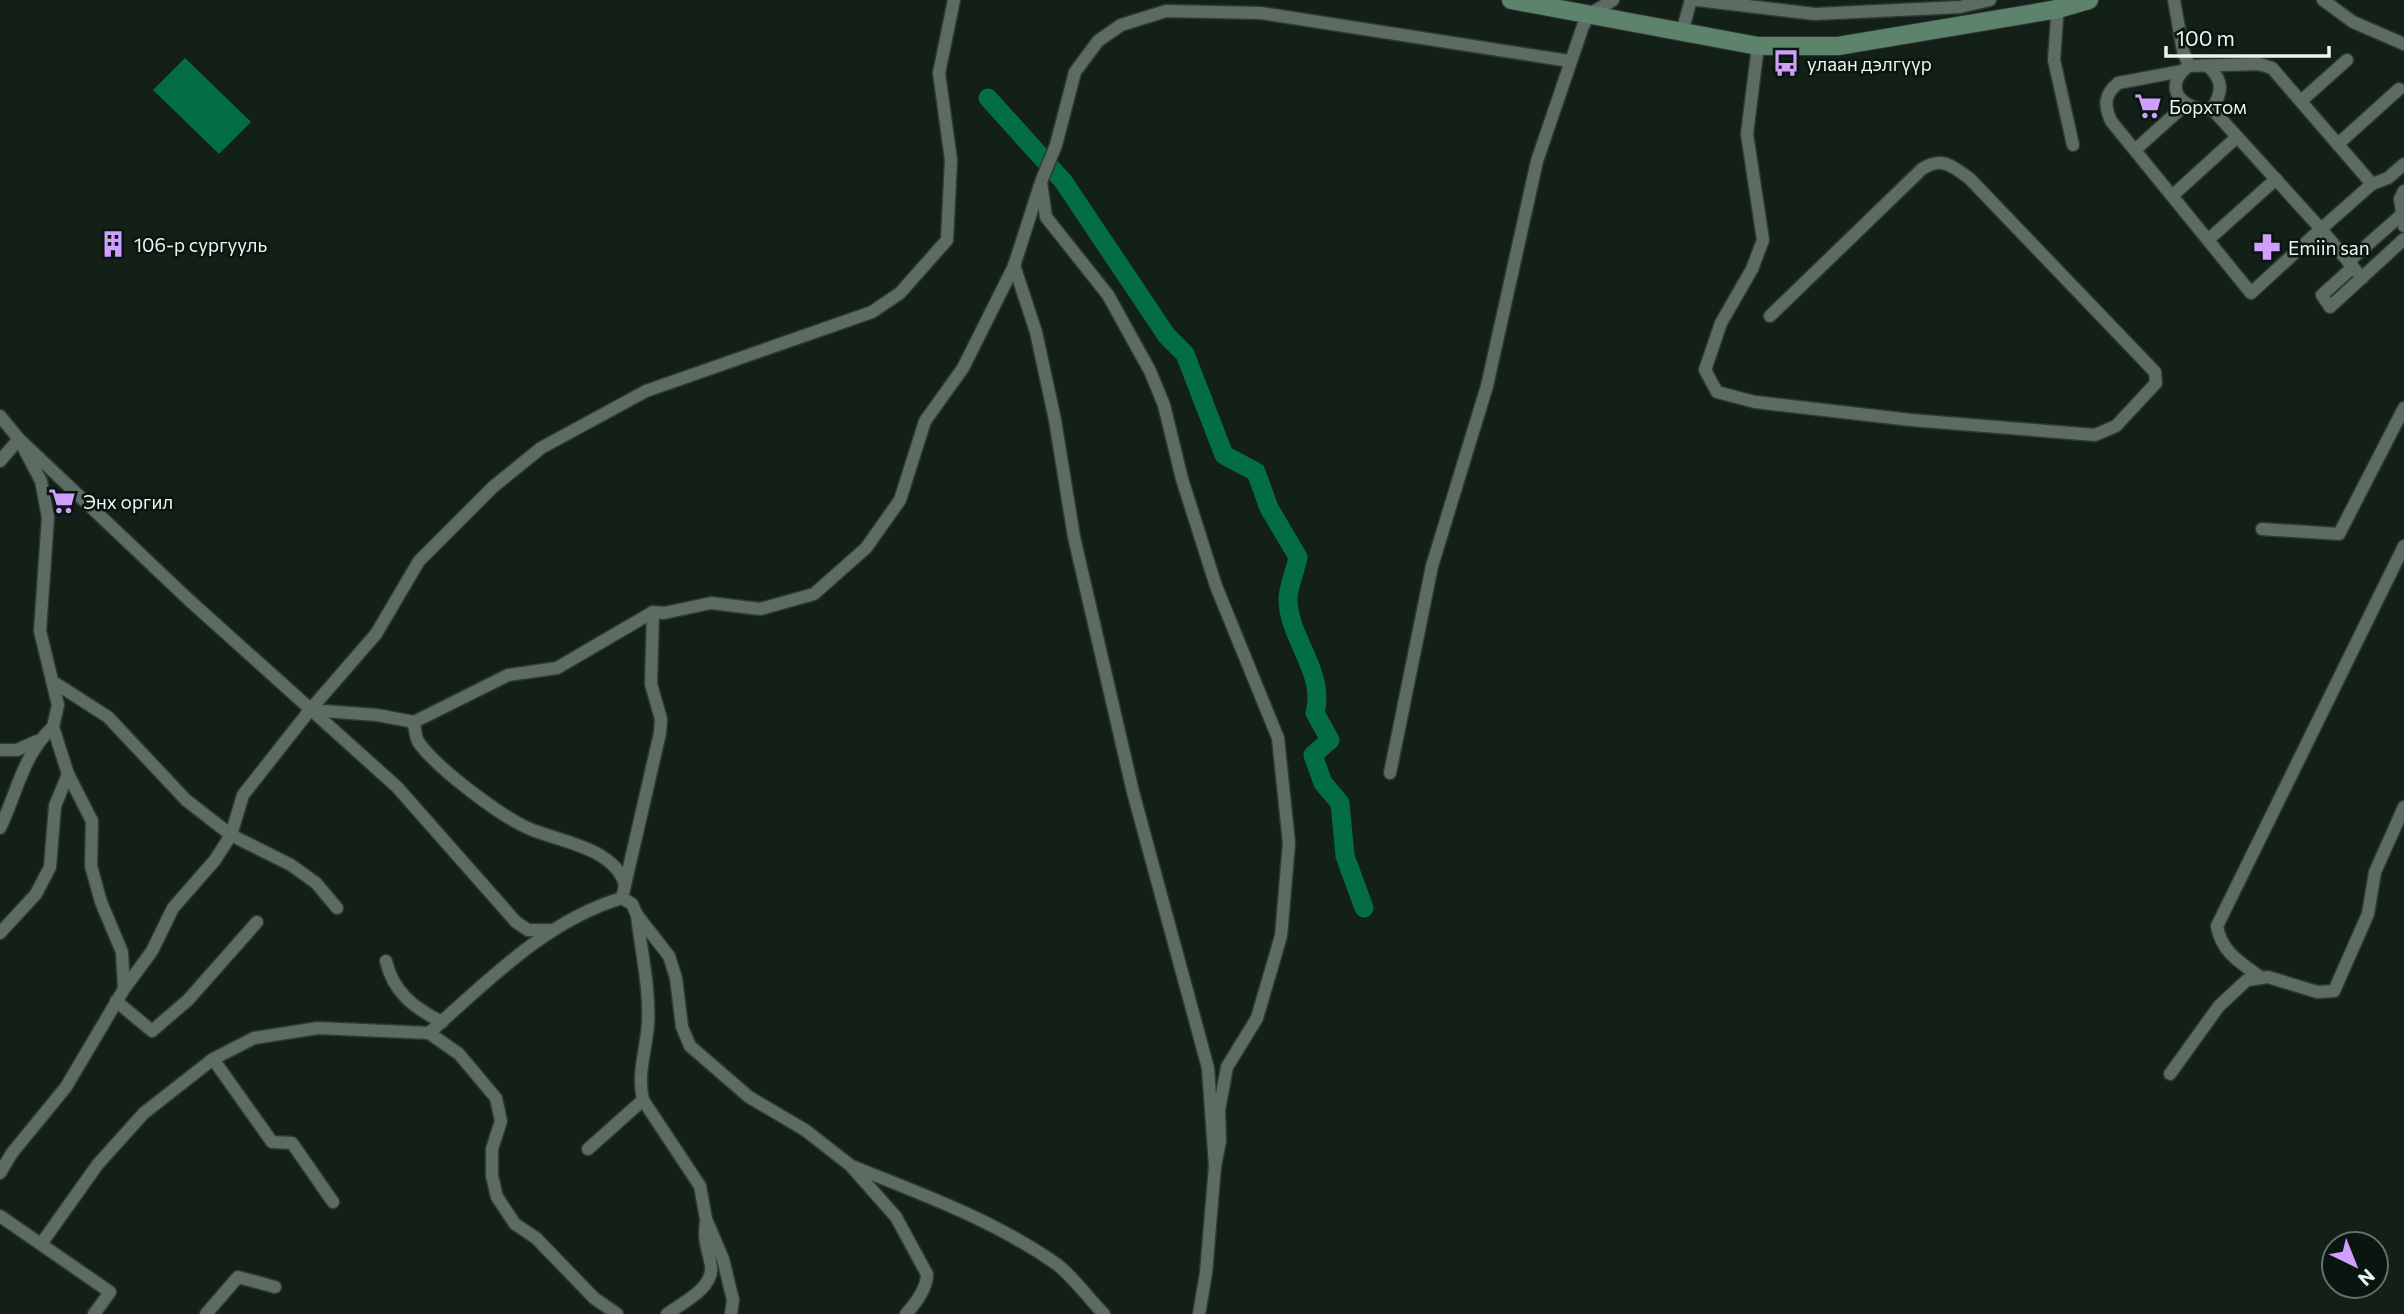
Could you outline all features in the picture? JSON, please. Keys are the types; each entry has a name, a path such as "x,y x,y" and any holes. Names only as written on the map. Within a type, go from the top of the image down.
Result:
{"main road":[{"path":"1511,0 1758,46 1839,46 1959,27 2089,0"}],"street":[{"path":"0,1173 12,1153 66,1087 116,1001 152,951 173,908 215,860 231,835 243,794 310,710 376,634 419,561 484,495 541,447 646,391 872,312 900,293 939,253 947,240 951,160 939,73 954,0"},
{"path":"1390,773 1432,566 1487,386 1537,161 1569,61 1590,14 1613,0"},
{"path":"1682,32 1691,0"},
{"path":"1697,0 1815,15 1990,0"},
{"path":"2174,0 2186,69 2177,88 2178,96 2185,105 2199,110 2212,109"},
{"path":"2323,0 2353,22 2404,44"},
{"path":"1959,27 1960,4"},
{"path":"2058,5 2054,60 2073,145"},
{"path":"310,710 414,722 508,675 557,668 653,612 664,613 711,603 760,609 814,594 866,548 900,500 925,421 963,368 1014,265 1041,181 1056,145 1075,72 1087,53 1121,25 1166,11 1261,13 1569,61"},
{"path":"1758,46 1746,134 1763,240 1752,269 1721,323 1705,370 1717,393 1755,402 1911,420 2095,435 2116,426 2156,383 2155,372 1970,179 1948,163 1934,161 1922,169 1770,316"},
{"path":"2301,101 2347,60"},
{"path":"2404,164 2376,183 2321,229 2251,293 2111,121 2106,111 2107,96 2118,83 2186,69 2267,66 2376,183 2391,192 2402,192 2402,221 2351,264 2322,295 2326,304 2330,307 2404,239"},
{"path":"2209,67 2221,84 2218,99 2212,109"},
{"path":"2338,144 2399,89"},
{"path":"2134,150 2185,105"},
{"path":"2212,109 2362,278"},
{"path":"2172,196 2236,137"},
{"path":"2208,240 2276,179"},
{"path":"1041,181 1046,217 1108,295 1150,371 1164,405 1182,479 1216,586 1278,738 1289,843 1281,936 1257,1018 1227,1067 1219,1110 1220,1141 1199,1314"},
{"path":"1014,265 1036,332 1055,420 1074,537 1133,792 1208,1068 1215,1166"},
{"path":"2262,529 2339,534 2404,408"},
{"path":"0,416 56,477 397,787 516,922 528,930 554,930"},
{"path":"0,461 19,439"},
{"path":"19,439 41,481 48,517 40,631 55,683 58,705 53,727 68,774 92,821 91,866 101,902 122,952 124,989"},
{"path":"2404,546 2217,926 2220,942 2235,959 2259,976 2316,992 2334,991 2368,914 2375,872 2404,807"},
{"path":"429,1033 507,963 554,930 624,891 660,733 661,719 652,684 653,612"},
{"path":"55,683 108,717 187,800 231,835 291,865 316,883 337,908"},
{"path":"414,722 417,740 463,785 527,828 590,851 615,865 624,891 637,915 669,956 676,978 682,1027 690,1046 749,1097 805,1130 850,1165 896,1217 926,1273 926,1282 915,1304 906,1314"},
{"path":"0,750 17,750 37,741 53,727"},
{"path":"0,828 37,741"},
{"path":"0,933 36,894 50,867 55,806 68,774"},
{"path":"637,915 648,991 648,1026 639,1084 643,1100 700,1186 706,1219 723,1259 733,1300 731,1314"},
{"path":"116,1001 152,1031 188,1000 257,922"},
{"path":"386,961 390,979 415,1008 442,1022"},
{"path":"2171,1074 2219,1006 2247,980 2259,976"},
{"path":"41,1244 98,1164 126,1133 145,1113 213,1059 254,1038 318,1028 429,1033 459,1054 496,1097 501,1121 492,1149 492,1176 497,1197 515,1224 536,1238 594,1298 618,1314"},
{"path":"213,1059 272,1142 292,1143 333,1202"},
{"path":"588,1149 643,1100"},
{"path":"850,1165 946,1204 1041,1255 1057,1265 1104,1314"},
{"path":"0,1216 110,1292 94,1314"},
{"path":"667,1314 706,1286 712,1269 703,1241 706,1219"},
{"path":"206,1314 238,1277 275,1287"}],"shaded area":[{"path":"185,58 251,122 219,154 153,90"}],"waterway":[{"path":"988,98 1063,181 1167,336 1185,354 1224,455 1256,472 1269,508 1298,557 1288,594 1290,613 1315,683 1315,713 1330,740 1313,755 1323,783 1340,803 1345,856 1364,908"}],"place":[{"name":"улаан дэлгүүр","path":"1786,63"},
{"name":"Борхтом","path":"2148,106"},
{"name":"106-р сургууль","path":"113,244"},
{"name":"Emiin san","path":"2267,247"},
{"name":"Энх оргил","path":"62,501"}]}
